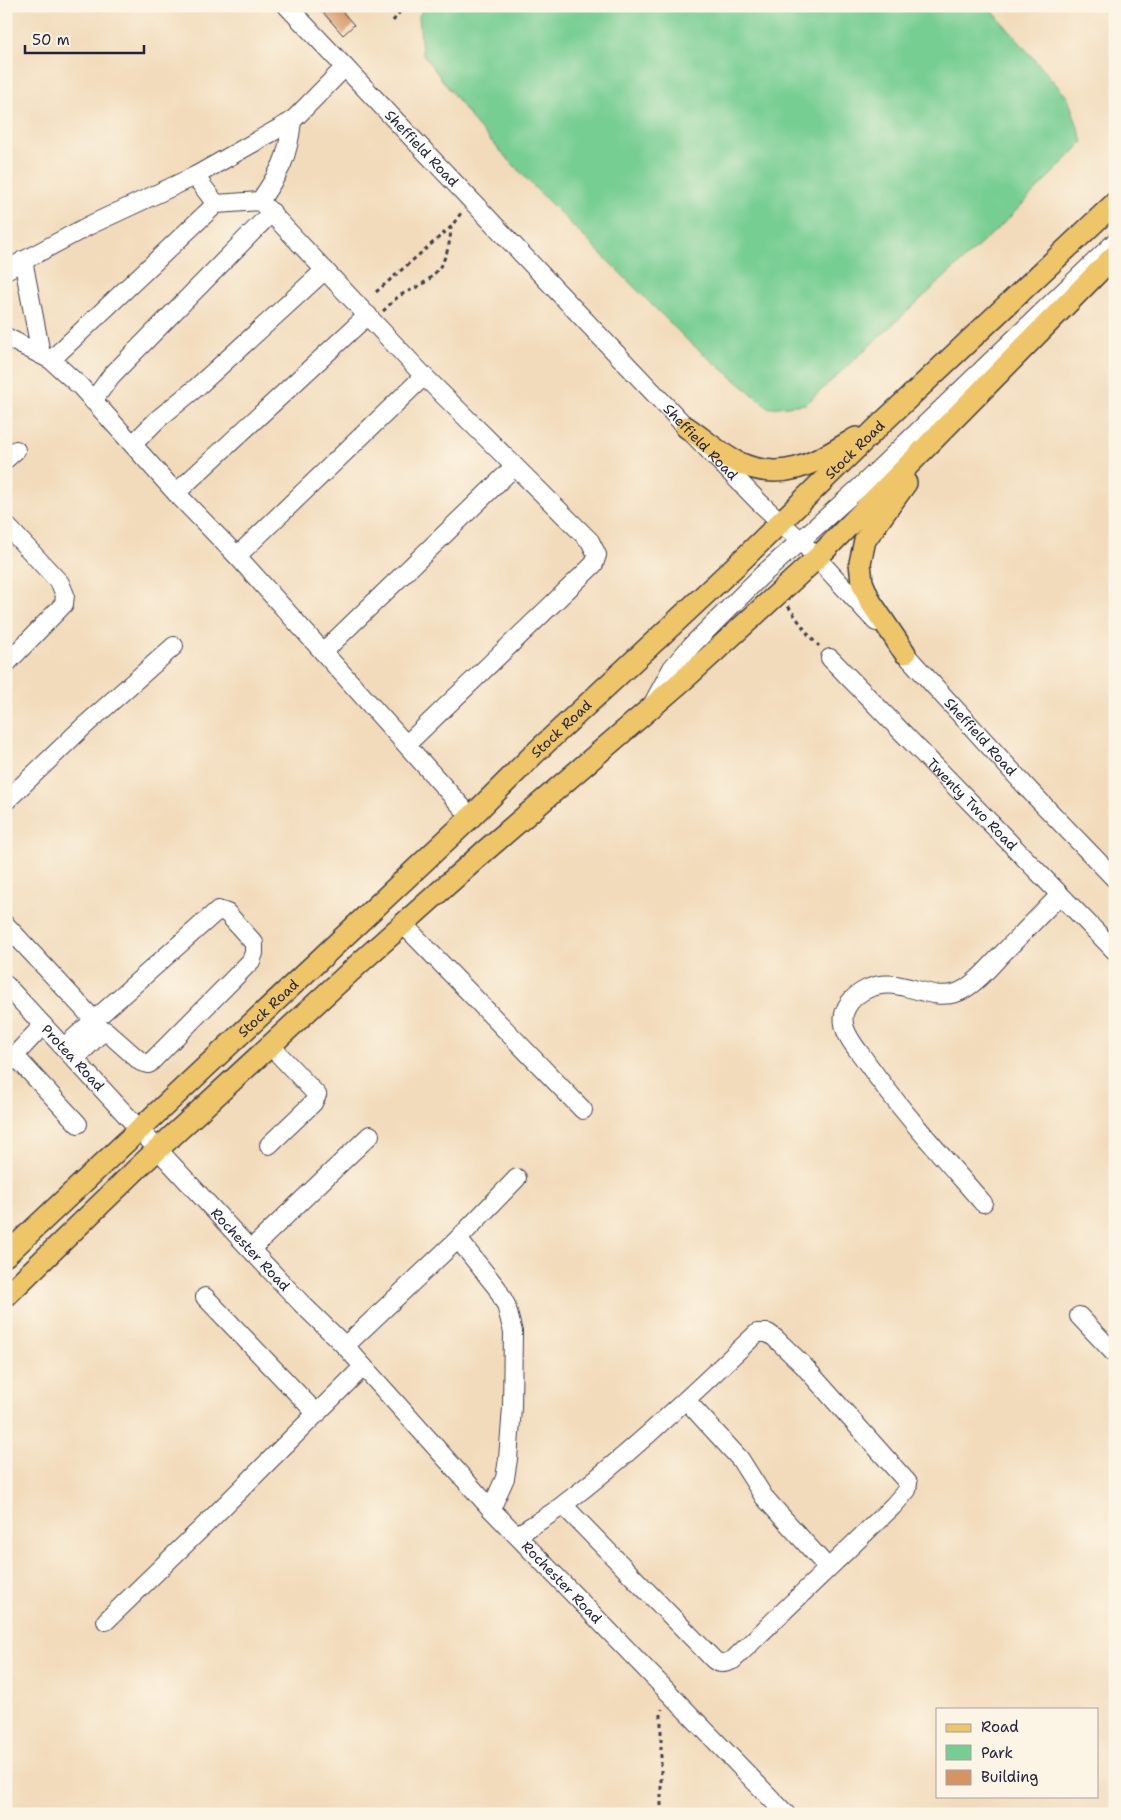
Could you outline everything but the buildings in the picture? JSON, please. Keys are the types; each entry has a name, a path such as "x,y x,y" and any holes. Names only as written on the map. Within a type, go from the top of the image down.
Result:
{"main road":[{"name":"Stock Road","path":"6,1254 471,817 534,754 781,522 1115,203"},
{"name":"Stock Road","path":"6,1296 158,1150 403,924 486,850 690,675 817,558 1112,263"},
{"path":"686,427 736,462 756,469 777,472 794,470 811,464 884,422"},
{"path":"905,653 870,601 862,582 860,564 865,540 935,439"}],"street":[{"name":"Sheffield Road","path":"287,6 686,427 817,558 1031,792 1115,879"},
{"path":"6,270 90,225 195,176 292,121 345,67"},
{"path":"93,401 111,376 266,206 289,146 292,121"},
{"path":"195,176 216,204"},
{"path":"46,357 216,204 266,206 424,376 590,541 597,555 597,560 594,564 407,744"},
{"path":"649,709 672,668 682,655 761,576 859,488 1115,242"},
{"path":"22,260 46,357"},
{"path":"132,444 325,270"},
{"path":"176,493 370,318"},
{"path":"6,337 46,357 71,377 176,493 237,556 471,817"},
{"path":"237,556 424,376"},
{"path":"323,652 514,467"},
{"path":"6,525 60,583 65,595 64,604 6,664"},
{"path":"6,800 82,728 174,646"},
{"name":"Twenty Two Road","path":"830,658 1115,951"},
{"path":"982,1203 890,1095 850,1038 845,1028 845,1010 856,995 879,985 891,983 925,992 944,994 956,993 970,986 1060,895"},
{"path":"218,910 227,912 254,944 254,954 251,961 149,1064 142,1062 106,1031 70,1053 94,1020 218,910"},
{"path":"403,924 583,1110"},
{"path":"6,925 94,1020"},
{"name":"Protea Road","path":"6,986 158,1150"},
{"path":"43,1025 10,1060 78,1124"},
{"path":"269,1145 313,1103 316,1095 270,1046"},
{"path":"250,1249 370,1135"},
{"name":"Rochester Road","path":"158,1150 301,1303 345,1346 491,1509 786,1814"},
{"path":"345,1346 458,1239 517,1178"},
{"path":"458,1239 498,1288 506,1305 513,1332 512,1408 508,1459 505,1478 491,1509"},
{"path":"205,1297 317,1414"},
{"path":"1078,1316 1115,1354"},
{"path":"517,1535 563,1505 608,1470 757,1333 768,1333 803,1365 908,1483 907,1490 733,1660 719,1664 563,1505"},
{"path":"106,1621 364,1367"},
{"path":"686,1400 740,1459 764,1497 828,1568"}],"path":[{"path":"393,21 404,6"},
{"path":"376,292 451,227 461,212"},
{"path":"370,318 401,294 416,288 434,275 442,265 450,240 451,227"},
{"path":"786,603 810,637 830,658"},
{"path":"662,1814 661,1714 668,1692"}],"green space":[{"path":"425,6 988,6 1068,98 1083,142 1006,221 806,404 769,408 687,340 538,191 477,126 422,53 419,16"}]}
